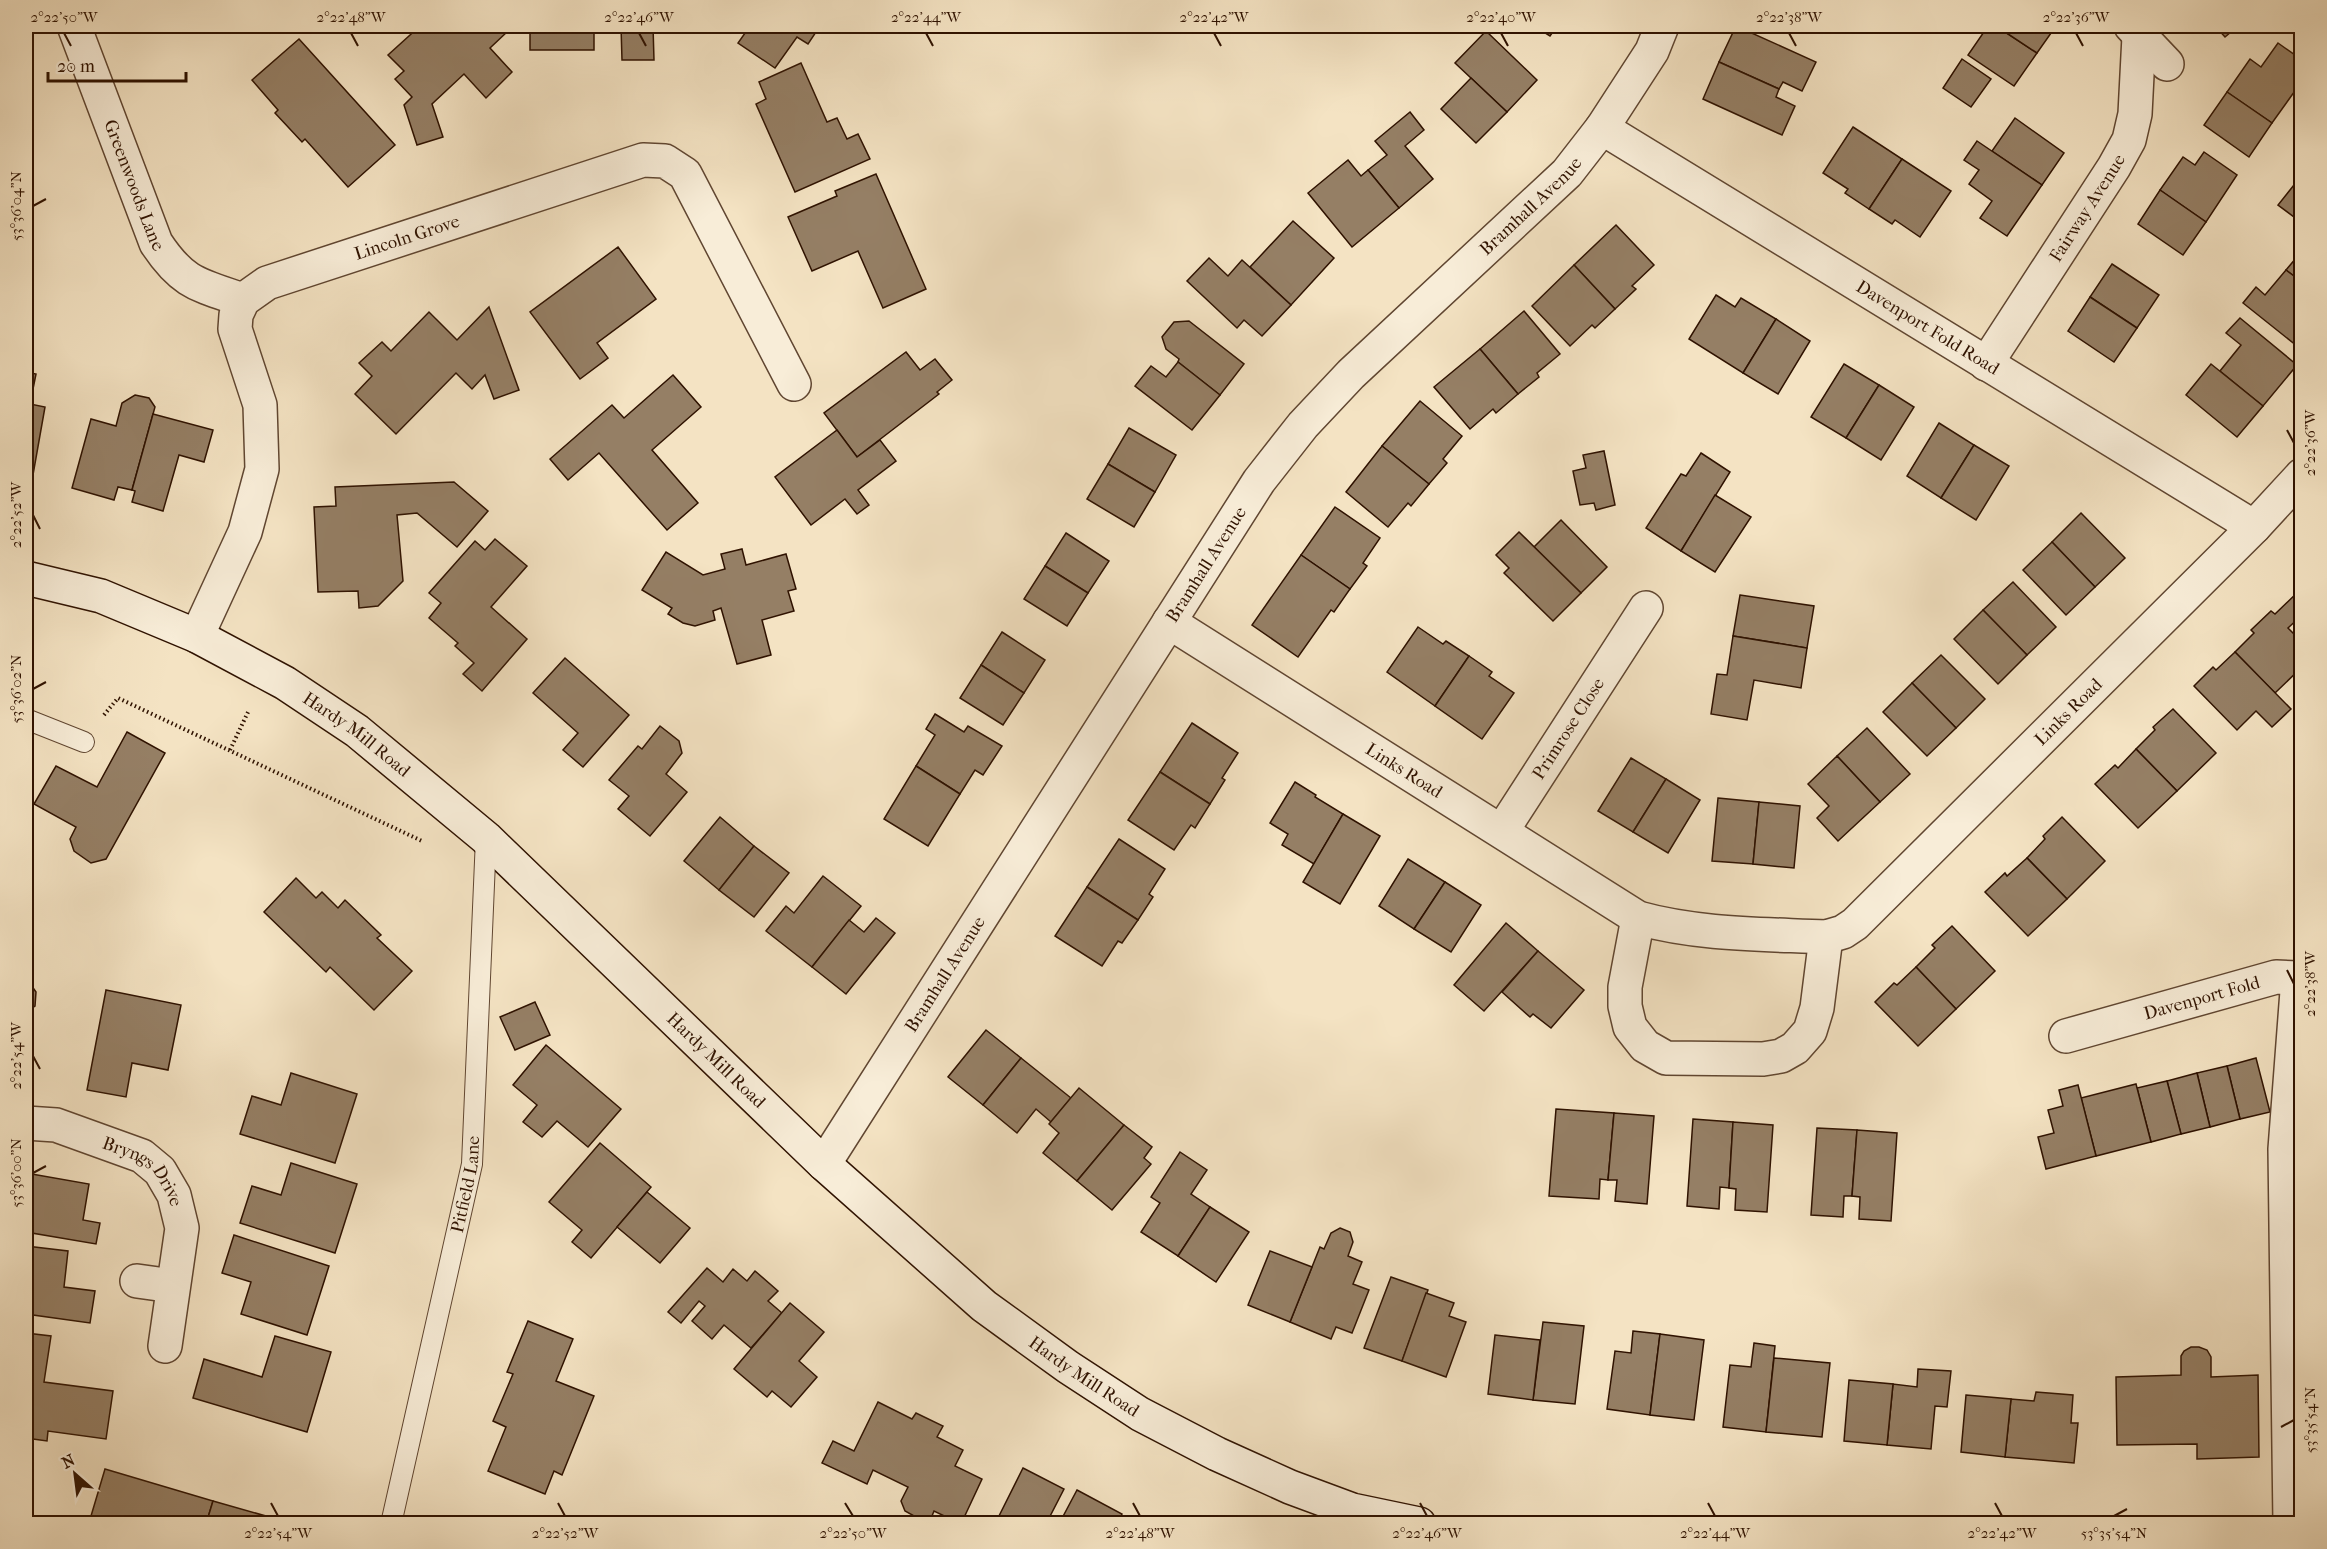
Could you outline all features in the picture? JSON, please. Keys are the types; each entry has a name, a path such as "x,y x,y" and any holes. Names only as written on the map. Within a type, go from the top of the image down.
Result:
{"street":[{"name":"Greenwoods Lane","path":"74,26 156,243 170,264 191,282 243,300"},
{"name":"Bramhall Avenue","path":"824,1164 1258,481 1302,425 1351,374 1567,173 1602,128 1652,51 1662,26"},
{"name":"Fairway Avenue","path":"2135,31 2167,64"},
{"name":"Fairway Avenue","path":"1986,364 2108,177 2129,140 2135,114 2135,31"},
{"name":"Davenport Fold Road","path":"1602,128 2254,527"},
{"name":"Lincoln Grove","path":"243,300 267,283 631,163 643,160 665,161 685,174 794,384"},
{"path":"197,636 245,532 262,469 260,405 235,329 236,315 243,300"},
{"name":"Links Road","path":"1169,622 1638,918 1669,927 1694,930 1826,937 1843,932 1855,924 2300,481"},
{"name":"Hardy Mill Road","path":"26,578 101,596 197,636 285,683 357,731 486,838 824,1164 984,1306 1068,1367 1140,1414 1217,1454 1290,1487 1352,1510 1419,1524"},
{"name":"Primrose Close","path":"1502,831 1646,625"},
{"path":"1638,918 1625,987 1625,1006 1630,1027 1645,1046 1666,1058 1763,1059 1780,1056 1796,1048 1810,1031 1817,1008 1826,937"},
{"name":"Davenport Fold","path":"2066,1036 2276,977 2298,978 2285,1149 2290,1524"},
{"name":"Bryngs Drive","path":"26,1123 56,1125 142,1156 160,1171 174,1195 182,1228 165,1346"},
{"path":"136,1281 173,1286"}],"lane":[{"path":"26,719 84,742"},
{"name":"Pitfield Lane","path":"391,1524 472,1164 486,838"}],"path":[{"path":"84,742 118,698 485,870"}],"building":[{"path":"420,26 503,26 508,31 490,48 512,72 486,98 464,74 432,104 443,137 417,145 404,105 412,97 395,79 404,71 388,55"},
{"path":"530,26 594,26 594,50 530,50"},
{"path":"621,26 653,26 654,60 622,60"},
{"path":"750,26 820,26 808,44 797,37 775,68 738,43"},
{"path":"1534,26 1557,26 1550,36"},
{"path":"1736,26 1816,62 1802,91 1783,82 1779,89 1719,62"},
{"path":"1988,26 1996,26 2037,53 2014,86 1968,55"},
{"path":"1996,26 2056,26 2037,53"},
{"path":"2215,26 2238,26 2225,37"},
{"path":"1486,31 1537,80 1507,112 1455,63"},
{"path":"299,39 395,145 348,187 305,139 302,142 275,113 278,110 252,80"},
{"path":"2278,43 2302,60 2302,81 2272,123 2227,92 2250,59 2261,67"},
{"path":"1962,59 1991,79 1971,107 1943,88"},
{"path":"1719,62 1779,89 1776,97 1795,106 1782,135 1703,99"},
{"path":"801,63 827,122 837,118 847,139 858,134 870,159 795,192 756,104 766,99 759,82"},
{"path":"1471,78 1507,112 1476,143 1441,109"},
{"path":"2227,92 2272,123 2249,157 2204,125"},
{"path":"1410,112 1424,130 1405,146 1433,179 1399,208 1368,170 1387,155 1375,141"},
{"path":"2015,118 2064,153 2042,185 1992,151"},
{"path":"1853,127 1902,159 1869,209 1845,193 1848,189 1823,173"},
{"path":"1977,141 2042,185 2007,236 1980,218 1992,201 1969,184 1979,170 1964,160"},
{"path":"2204,152 2237,175 2206,222 2160,190 2183,157 2195,165"},
{"path":"1902,159 1951,191 1920,237 1895,220 1892,224 1869,209"},
{"path":"1348,160 1361,176 1368,170 1399,208 1352,247 1308,193"},
{"path":"876,174 926,289 883,308 858,251 812,271 788,217 837,196 835,191"},
{"path":"2302,175 2302,223 2278,205"},
{"path":"2160,190 2206,222 2183,255 2138,224"},
{"path":"1293,221 1334,258 1291,305 1250,267"},
{"path":"1616,225 1654,265 1632,286 1636,289 1615,309 1574,265"},
{"path":"618,247 656,299 597,343 608,358 580,379 530,312"},
{"path":"2302,251 2302,282 2286,270"},
{"path":"1209,258 1228,276 1242,260 1291,305 1262,336 1244,320 1237,328 1187,281"},
{"path":"2112,264 2159,295 2137,328 2090,297"},
{"path":"1574,265 1615,309 1595,328 1592,325 1570,346 1532,306"},
{"path":"2286,270 2302,282 2302,350 2243,303 2256,287 2265,295"},
{"path":"1716,295 1735,307 1741,298 1776,319 1743,373 1689,339"},
{"path":"2090,297 2137,328 2114,362 2068,331"},
{"path":"489,307 519,390 494,399 485,375 472,389 456,373 396,434 355,394 372,376 359,363 382,342 391,351 429,312 457,340"},
{"path":"1524,311 1560,354 1537,373 1539,377 1518,394 1480,349"},
{"path":"2240,318 2297,365 2263,406 2220,371 2241,345 2226,333"},
{"path":"1776,319 1810,341 1778,394 1743,373"},
{"path":"1189,321 1244,364 1220,395 1178,362 1179,359 1166,349 1162,337 1174,322"},
{"path":"1480,349 1518,394 1496,413 1493,409 1470,429 1434,387"},
{"path":"906,352 920,370 935,359 952,380 937,392 939,394 857,457 824,413"},
{"path":"1178,362 1220,395 1192,430 1135,386 1151,366 1166,377"},
{"path":"1844,364 1879,385 1846,438 1811,417"},
{"path":"2211,364 2263,406 2237,437 2186,395"},
{"path":"26,372 36,374 30,404 45,407 33,475 26,474"},
{"path":"673,375 701,407 652,450 698,503 667,530 599,453 568,480 550,459 612,405 624,418"},
{"path":"1879,385 1914,407 1881,460 1846,438"},
{"path":"135,395 149,398 155,407 132,490 118,487 114,500 72,488 91,419 116,426 122,403"},
{"path":"1420,401 1462,436 1443,459 1447,463 1429,484 1382,446"},
{"path":"153,414 213,430 204,462 179,455 163,511 132,502 135,491 132,490"},
{"path":"1939,423 1974,445 1941,498 1907,476"},
{"path":"1129,428 1176,455 1155,492 1108,464"},
{"path":"837,430 857,457 880,440 896,461 858,490 869,505 857,514 845,499 811,525 775,477"},
{"path":"1974,445 2009,466 1976,520 1941,498"},
{"path":"1382,446 1429,484 1411,506 1408,503 1388,527 1346,492"},
{"path":"1604,451 1615,505 1596,510 1594,503 1580,505 1573,471 1586,468 1583,455"},
{"path":"1701,453 1730,472 1681,551 1646,528 1681,474 1686,476"},
{"path":"1108,464 1155,492 1134,527 1087,499"},
{"path":"454,482 488,511 457,547 417,513 397,515 403,581 378,606 359,608 358,591 318,592 314,507 336,506 335,487"},
{"path":"1715,495 1751,517 1715,572 1681,551"},
{"path":"1335,507 1380,538 1363,563 1367,566 1350,589 1301,555"},
{"path":"2081,513 2125,558 2095,587 2052,542"},
{"path":"1561,520 1607,567 1581,593 1534,547"},
{"path":"1519,532 1581,593 1553,621 1504,573 1509,568 1496,555"},
{"path":"1066,533 1109,561 1088,593 1045,566"},
{"path":"495,539 527,566 491,607 527,639 482,691 463,674 474,663 455,646 458,643 429,618 441,603 429,593 475,541 485,550"},
{"path":"2052,542 2095,587 2066,615 2023,570"},
{"path":"742,549 746,565 786,554 796,589 788,591 794,611 762,620 771,655 737,664 721,608 713,611 715,620 695,626 683,623 668,614 672,608 642,590 666,552 703,575 725,569 721,554"},
{"path":"1301,555 1350,589 1334,612 1331,610 1298,657 1252,625"},
{"path":"1045,566 1088,593 1067,626 1024,599"},
{"path":"2013,582 2056,627 2027,655 1983,610"},
{"path":"2299,591 2302,593 2302,615 2288,628 2302,642 2302,667 2275,693 2235,652 2254,633 2251,630 2271,611 2275,614"},
{"path":"1740,595 1814,606 1807,648 1733,636"},
{"path":"1983,610 2027,655 1998,684 1954,639"},
{"path":"1418,627 1443,644 1446,641 1469,656 1435,706 1387,672"},
{"path":"1002,632 1045,660 1024,693 981,665"},
{"path":"1733,636 1807,648 1801,688 1754,680 1747,720 1711,714 1717,674 1727,675"},
{"path":"2235,652 2291,709 2272,727 2256,711 2237,730 2194,686 2213,667 2216,670"},
{"path":"1941,655 1985,699 1956,728 1912,683"},
{"path":"1469,656 1492,672 1489,676 1514,693 1482,739 1435,706"},
{"path":"565,658 629,715 583,767 563,750 578,733 533,693"},
{"path":"981,665 1024,693 1003,725 960,698"},
{"path":"1912,683 1956,728 1927,756 1883,712"},
{"path":"2173,709 2216,753 2177,791 2136,749 2155,730 2153,727"},
{"path":"935,714 964,732 968,726 1002,746 983,775 975,770 960,794 916,766 935,735 926,729"},
{"path":"1192,723 1238,753 1222,778 1225,780 1210,804 1160,772"},
{"path":"660,726 679,741 682,753 666,774 687,792 650,836 618,809 629,796 609,780 638,746 642,749"},
{"path":"1867,728 1910,774 1880,802 1837,756"},
{"path":"127,732 165,753 106,859 91,863 74,851 70,839 76,827 34,804 56,766 97,787"},
{"path":"2136,749 2177,791 2138,828 2095,784 2115,765 2118,768"},
{"path":"1837,756 1880,802 1838,841 1817,818 1829,806 1808,784"},
{"path":"1631,758 1666,779 1633,832 1598,811"},
{"path":"26,763 30,763 27,802 26,802"},
{"path":"916,766 960,794 928,846 884,819"},
{"path":"1160,772 1210,804 1195,828 1191,825 1174,850 1128,820"},
{"path":"1666,779 1700,800 1668,853 1633,832"},
{"path":"1295,782 1343,814 1314,864 1282,845 1288,834 1270,823"},
{"path":"1718,798 1759,802 1753,864 1712,861"},
{"path":"1759,802 1800,806 1794,868 1753,864"},
{"path":"1343,814 1380,836 1340,904 1303,882"},
{"path":"720,817 754,846 719,890 684,861"},
{"path":"2062,817 2105,861 2067,899 2027,858 2045,839 2043,836"},
{"path":"1119,839 1165,869 1149,894 1153,897 1138,920 1087,887"},
{"path":"754,846 789,873 754,917 719,890"},
{"path":"2027,858 2067,899 2028,936 1985,892 2005,873 2007,876"},
{"path":"1408,859 1445,882 1414,929 1379,906"},
{"path":"823,876 861,906 812,967 766,931 786,906 794,913"},
{"path":"296,878 316,898 322,892 338,908 345,900 381,935 377,938 412,971 374,1010 330,967 326,972 264,912"},
{"path":"1445,882 1481,905 1451,952 1414,929"},
{"path":"1087,887 1138,920 1122,943 1118,941 1102,966 1055,936"},
{"path":"876,918 895,933 846,994 812,967 849,920 864,932"},
{"path":"1506,923 1538,951 1484,1011 1454,985"},
{"path":"1952,926 1995,971 1956,1009 1916,967 1935,948 1932,945"},
{"path":"1538,951 1584,990 1551,1028 1533,1014 1530,1017 1502,992"},
{"path":"1916,967 1956,1009 1918,1046 1875,1002 1894,983 1897,985"},
{"path":"26,982 29,982 36,992 35,1006 26,1012"},
{"path":"106,990 181,1005 168,1070 132,1063 126,1097 87,1090"},
{"path":"535,1002 550,1035 515,1050 500,1017"},
{"path":"986,1030 1021,1058 983,1105 948,1077"},
{"path":"546,1045 621,1109 588,1147 557,1121 542,1137 523,1122 537,1105 513,1085"},
{"path":"1021,1058 1071,1098 1051,1122 1036,1109 1017,1133 983,1105"},
{"path":"2256,1058 2270,1112 2240,1119 2227,1066"},
{"path":"2227,1066 2240,1119 2210,1127 2197,1073"},
{"path":"291,1073 357,1094 335,1163 240,1134 252,1096 281,1105"},
{"path":"2197,1073 2210,1127 2181,1134 2167,1081"},
{"path":"2167,1081 2181,1134 2151,1142 2137,1088"},
{"path":"2136,1084 2151,1142 2096,1156 2081,1098"},
{"path":"2078,1085 2096,1156 2046,1169 2038,1137 2054,1133 2048,1110 2063,1106 2059,1090"},
{"path":"1079,1088 1124,1125 1077,1181 1043,1153 1059,1133 1049,1124"},
{"path":"1556,1109 1614,1113 1608,1180 1600,1179 1599,1199 1549,1196"},
{"path":"1614,1113 1654,1116 1647,1204 1615,1201 1617,1180 1608,1180"},
{"path":"1693,1119 1733,1122 1729,1188 1720,1187 1719,1209 1687,1206"},
{"path":"1733,1122 1773,1125 1767,1212 1735,1210 1736,1189 1729,1188"},
{"path":"1124,1125 1152,1147 1144,1158 1151,1164 1112,1210 1077,1181"},
{"path":"1817,1128 1857,1130 1852,1196 1844,1196 1843,1217 1811,1215"},
{"path":"1857,1130 1897,1133 1891,1221 1859,1219 1860,1197 1852,1196"},
{"path":"600,1143 651,1187 591,1258 572,1242 582,1230 549,1202"},
{"path":"1180,1152 1207,1170 1191,1194 1210,1207 1178,1256 1141,1232 1160,1203 1151,1197"},
{"path":"291,1163 357,1184 335,1253 240,1223 252,1186 281,1195"},
{"path":"26,1173 89,1184 83,1220 100,1223 96,1244 26,1232"},
{"path":"647,1192 690,1228 660,1263 617,1227"},
{"path":"1210,1207 1249,1232 1216,1282 1178,1256"},
{"path":"1340,1228 1350,1232 1353,1242 1348,1256 1362,1262 1353,1284 1369,1290 1352,1333 1336,1327 1331,1339 1290,1322 1320,1247 1324,1249 1331,1233"},
{"path":"234,1235 329,1266 307,1335 241,1314 251,1282 222,1273"},
{"path":"26,1246 68,1251 64,1287 95,1291 90,1323 26,1314"},
{"path":"1270,1251 1312,1267 1290,1322 1248,1305"},
{"path":"707,1268 723,1282 733,1269 747,1281 755,1271 778,1291 768,1301 782,1313 751,1348 724,1325 712,1339 692,1321 705,1306 699,1301 681,1323 668,1312"},
{"path":"1391,1277 1428,1290 1402,1361 1364,1348"},
{"path":"1426,1293 1454,1303 1449,1316 1466,1322 1446,1377 1402,1361"},
{"path":"790,1303 824,1332 799,1361 817,1377 791,1407 772,1391 767,1397 734,1369"},
{"path":"528,1321 573,1339 556,1381 594,1396 562,1475 554,1471 545,1494 488,1471 506,1427 493,1421 513,1374 507,1372"},
{"path":"1543,1322 1584,1326 1575,1404 1533,1400"},
{"path":"1633,1331 1660,1334 1650,1415 1607,1409 1615,1351 1631,1353"},
{"path":"26,1333 51,1336 44,1382 113,1391 106,1439 48,1431 47,1441 26,1438"},
{"path":"1660,1334 1704,1340 1694,1420 1650,1415"},
{"path":"1495,1335 1540,1340 1533,1400 1488,1394"},
{"path":"275,1336 331,1352 307,1432 193,1398 204,1359 262,1377"},
{"path":"1754,1343 1775,1346 1766,1432 1723,1427 1730,1365 1751,1367"},
{"path":"2191,1347 2207,1350 2211,1357 2211,1377 2258,1375 2259,1457 2197,1459 2197,1444 2117,1445 2116,1377 2181,1375 2181,1356"},
{"path":"1774,1358 1830,1363 1822,1437 1766,1432"},
{"path":"1918,1369 1951,1371 1947,1407 1935,1406 1931,1449 1887,1445 1893,1384 1917,1387"},
{"path":"1849,1380 1893,1384 1887,1445 1844,1441"},
{"path":"2036,1392 2073,1395 2071,1423 2078,1423 2074,1463 2005,1457 2011,1399 2034,1401"},
{"path":"1966,1395 2011,1399 2005,1457 1961,1452"},
{"path":"878,1402 912,1419 916,1413 943,1426 937,1437 963,1450 955,1466 982,1479 961,1524 934,1511 932,1516 923,1521 905,1511 901,1501 908,1487 873,1470 867,1484 822,1463 833,1441 854,1451"},
{"path":"1023,1468 1064,1489 1046,1524 995,1524"},
{"path":"105,1469 213,1501 206,1524 118,1524 91,1516"},
{"path":"1077,1490 1122,1514 1117,1524 1059,1524"},
{"path":"213,1501 294,1524 206,1524"}]}
